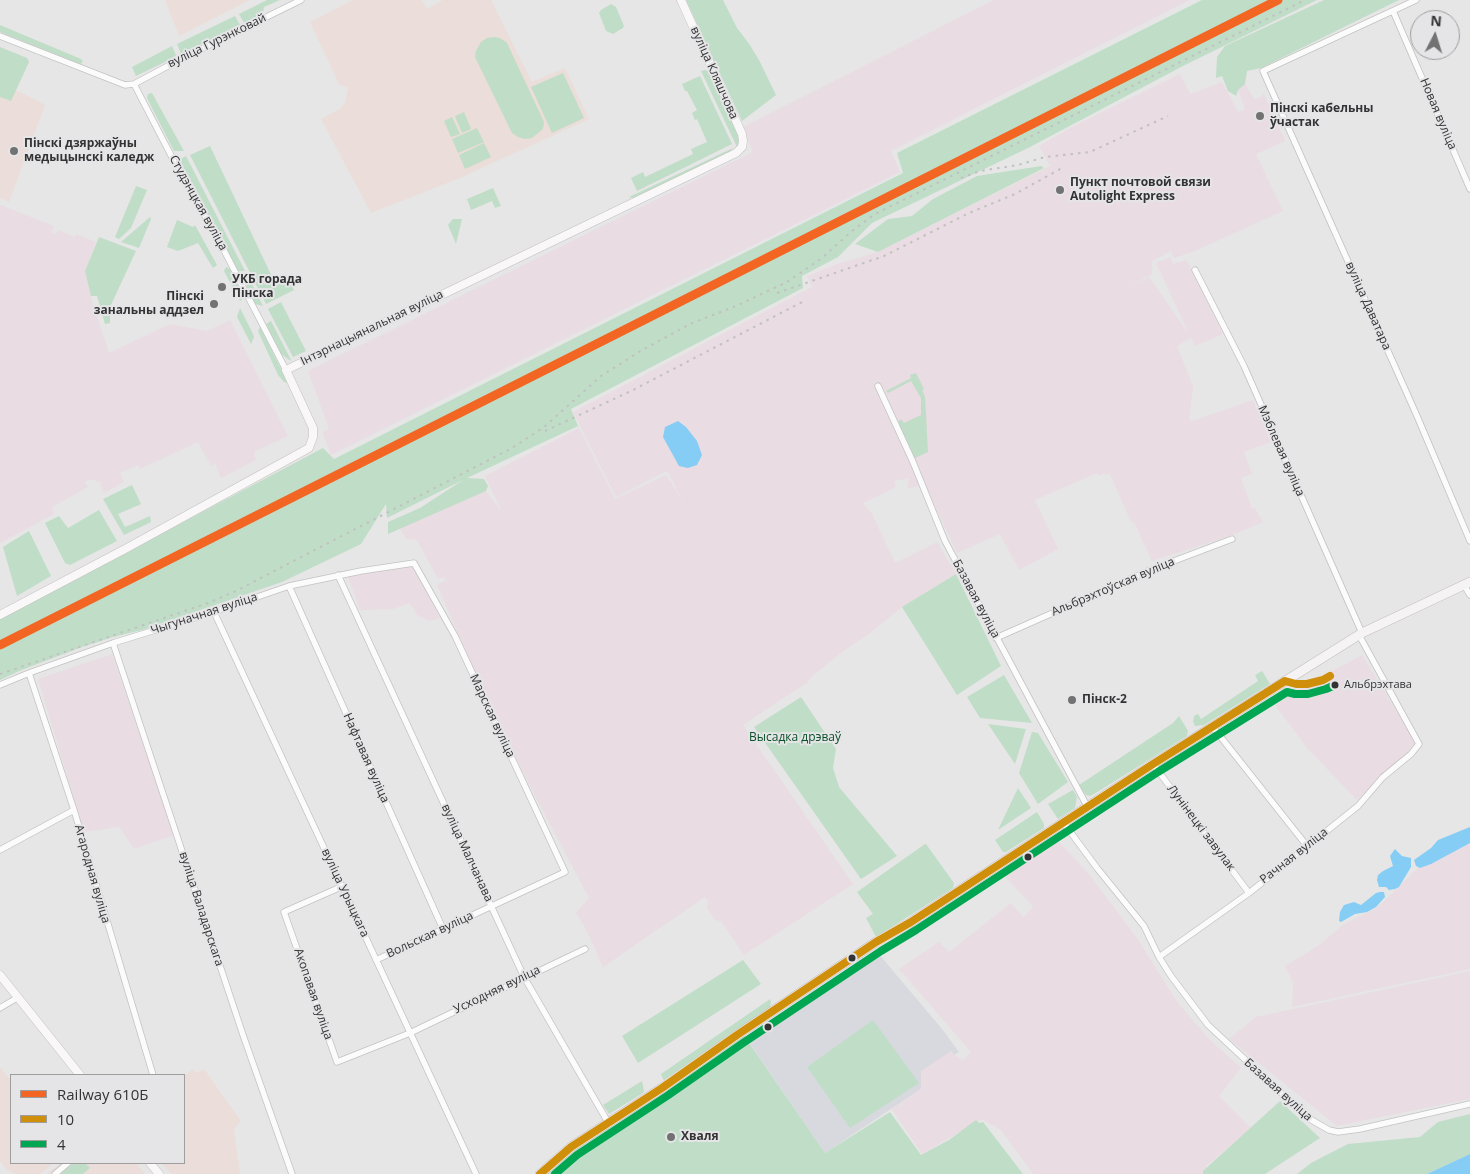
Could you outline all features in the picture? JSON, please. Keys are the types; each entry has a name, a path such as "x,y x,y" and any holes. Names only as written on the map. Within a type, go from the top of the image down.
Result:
{"main road":[{"path":"540,1174 561,1154 609,1124 876,942 919,918 1087,806 1212,726 1361,634 1467,584"}],"street":[{"name":"вуліца Гурэнковай","path":"134,84 180,58 301,0"},
{"name":"вуліца Кляшчова","path":"681,0 742,134 744,141 742,147"},
{"path":"1393,12 1416,0"},
{"name":"вуліца Даватара","path":"1393,12 1263,72 1413,407 1470,541"},
{"name":"Новая вуліца","path":"1393,12 1470,189"},
{"path":"0,36 125,85 134,84"},
{"name":"Студэнцкая вуліца","path":"134,84 286,370"},
{"name":"Інтэрнацыянальная вуліца","path":"0,615 309,448 313,437 313,428 286,370 736,153 742,147"},
{"name":"Мэблевая вуліца","path":"1195,270 1244,366 1361,634 1418,744"},
{"name":"Базавая вуліца","path":"878,386 913,462 945,541 1087,806"},
{"name":"Альбрэхтоўская вуліца","path":"996,638 1150,570 1232,539"},
{"name":"Чыгуначная вуліца","path":"0,685 113,643 214,612 289,586 338,575 414,563"},
{"name":"Марская вуліца","path":"414,563 455,636 565,872"},
{"name":"вуліца Малчанава","path":"338,575 524,977 609,1124"},
{"path":"1467,584 1470,596"},
{"name":"Нафтавая вуліца","path":"289,586 443,929"},
{"name":"вуліца Урыцкага","path":"214,612 476,1174"},
{"name":"вуліца Валадарскага","path":"113,643 292,1174"},
{"name":"Агародная вуліца","path":"29,673 74,810 153,1074"},
{"path":"1212,726 1306,846"},
{"name":"Рачная вуліца","path":"1159,957 1249,893 1358,806 1383,777 1411,754 1418,744"},
{"name":"Лунінецкі завулак","path":"1153,764 1249,893"},
{"path":"0,850 74,810"},
{"name":"Базавая вуліца","path":"1063,822 1144,926 1159,957 1171,976 1208,1025 1308,1118 1329,1130 1338,1132 1360,1129 1470,1104"},
{"name":"Вольская вуліца","path":"376,960 565,872"},
{"name":"Акопавая вуліца","path":"342,886 284,912 336,1062 410,1032"},
{"name":"Усходняя вуліца","path":"410,1032 585,949"},
{"path":"0,975 79,1074"},
{"path":"0,1008 17,998"},
{"path":"54,1174 67,1164"},
{"path":"151,1164 160,1174"}],"shaded area":[{"path":"165,0 250,0 179,36"},
{"path":"353,0 422,0 427,9 443,0 491,0 532,82 565,68 589,119 460,178 371,213 321,119 340,109 345,103 348,88 339,84 310,22"},
{"path":"994,0 1190,0 891,151 900,172 331,455 322,432 329,429 308,371 753,152 743,127"},
{"name":"Пінскі дзяржаўны медыцынскі каледж","path":"0,47 27,58 29,62 16,90 45,105 9,202 0,198"},
{"path":"1180,74 1190,94 1222,82 1238,112 1245,109 1238,90 1245,84 1254,99 1264,94 1285,141 1256,154 1283,211 1195,251 1174,258 1171,251 1152,261 1152,274 1121,291 1149,277 1189,334 1156,263 1170,257 1173,264 1187,260 1223,334 1195,346 1191,338 1177,346 1193,386 1189,420 1192,421 1253,400 1271,442 1244,452 1252,474 1241,478 1252,508 1255,508 1263,522 1227,537 1152,561 1134,522 1131,522 1110,474 1106,475 1105,473 1099,476 1097,473 1035,500 1058,549 1019,570 1000,534 957,553 926,484 907,489 909,478 894,481 896,487 863,503 872,514 895,563 937,542 956,574 902,607 841,653 811,677 808,682 743,725 853,884 744,955 721,921 715,920 707,908 708,901 705,897 603,967 586,929 576,913 589,898 532,790 475,672 437,585 446,580 443,577 438,579 417,540 406,539 400,528 486,491 502,512 485,476 579,428 615,499 666,475 685,504 667,471 616,497 573,412 812,287 807,276 837,264 878,252 1050,166 1039,146 1074,126"},
{"path":"0,205 54,226 51,232 56,235 58,230 75,237 76,234 96,242 85,271 93,305 109,353 170,324 207,331 230,320 288,436 254,452 256,460 221,478 215,464 211,466 198,442 140,469 138,465 120,473 124,482 104,493 100,485 103,483 90,479 85,482 88,487 52,507 54,514 0,543"},
{"path":"412,564 440,618 429,621 417,615 410,603 393,609 360,610 348,577"},
{"path":"112,654 174,835 134,849 119,827 84,832 38,679"},
{"path":"1362,655 1416,743 1357,800 1308,749 1275,705 1306,685"},
{"path":"1054,841 1058,841 1089,874 1137,938 1178,1003 1208,1038 1241,1068 1219,1096 1251,1128 1206,1166 1207,1174 1033,1174 1001,1130 982,1119 922,1154 892,1109 921,1089 921,1071 951,1051 963,1060 971,1052 899,969 939,942 949,952 1011,903 1023,917 1025,916 1033,906 1004,876"},
{"path":"1470,841 1470,969 1292,1007 1293,983 1285,966 1318,946 1344,924 1378,907 1418,868"},
{"path":"878,953 959,1052 954,1055 951,1051 921,1089 825,1153 749,1042 797,1011"},
{"path":"1470,971 1470,1099 1337,1126 1229,1039 1256,1017"},
{"path":"0,1067 10,1080 10,1164 53,1164 40,1174 14,1174 7,1170 0,1161"},
{"path":"193,1069 197,1073 204,1069 241,1121 234,1128 240,1174 171,1174 163,1164 185,1164 185,1075"},
{"path":"60,1164 137,1164 145,1174 47,1174"}],"green space":[{"path":"267,0 280,0 264,7 263,13 244,23 239,14"},
{"path":"686,0 723,0 737,28 760,62 776,95 742,121"},
{"path":"1202,0 1317,0 1181,67 1030,147 872,223 838,257 802,276 803,288 571,409 578,426 467,478 484,479 488,486 486,491 388,534 388,522 420,508 463,480 387,518 386,504 361,544 282,582 142,630 82,647 0,680 0,619 323,448 334,459 903,173 897,153"},
{"path":"1324,0 1399,0 1261,68 1247,71 1245,84 1238,90 1236,96 1228,91 1222,76 1216,78 1217,57 1225,46"},
{"path":"611,4 616,7 624,26 613,34 606,31 599,13"},
{"path":"235,16 240,25 181,54 177,44"},
{"path":"0,25 81,59 83,62 80,64 0,32"},
{"path":"487,38 500,38 507,43 544,122 543,129 532,138 525,139 512,133 475,57 481,42"},
{"path":"172,46 175,57 136,76 132,67"},
{"path":"0,47 27,58 29,62 11,101 0,97"},
{"path":"701,71 710,72 740,136 740,144 737,147"},
{"path":"563,73 584,118 552,133 531,87"},
{"path":"700,76 732,144 637,191 631,178 643,172 645,177 693,154 691,149 707,142 697,119 695,120 692,113 697,110 682,84"},
{"path":"152,93 184,151 174,151 147,98 148,94"},
{"path":"464,112 471,129 462,133 455,116"},
{"path":"452,117 460,134 451,137 444,121"},
{"path":"477,128 484,142 458,153 452,139"},
{"path":"484,143 491,157 465,169 459,155"},
{"path":"210,146 275,283 288,278 294,290 266,304 190,155"},
{"path":"733,148 729,152 633,198 629,197"},
{"path":"186,156 245,271 237,271 179,160"},
{"path":"1041,166 1044,168 878,252 855,244 888,219 912,216 933,199 977,176"},
{"path":"136,186 147,190 131,228 119,239 115,237"},
{"path":"493,188 501,206 495,208 492,201 471,210 467,199"},
{"path":"150,217 151,219 139,248 121,242"},
{"path":"453,219 462,219 456,244 448,225"},
{"path":"177,220 193,227 195,225 217,265 213,268 198,243 178,251 167,247"},
{"path":"99,237 136,251 110,307 110,323 105,324 97,296 91,296 85,271"},
{"path":"226,267 230,269 243,293 243,298 240,301 224,271"},
{"path":"250,280 263,306 255,304 246,287"},
{"path":"281,302 306,351 293,357 268,309"},
{"path":"240,308 254,337 251,344 237,317"},
{"path":"271,321 291,361 281,354 266,324"},
{"path":"260,327 288,383 284,382 278,375 258,331"},
{"path":"916,373 924,389 922,390 925,397 928,452 915,458 898,422 901,419 904,423 921,415 921,398 911,381 888,393 886,391 911,378 910,375"},
{"path":"132,485 141,504 118,514 125,527 150,516 151,522 124,535 103,499"},
{"path":"99,510 117,541 70,565 65,563 45,523 59,516 68,528"},
{"path":"29,531 51,576 17,596 3,547"},
{"path":"956,574 1001,666 957,695 902,607"},
{"path":"1262,671 1270,684 1204,725 1195,726 1194,716 1198,714 1201,719 1258,681 1255,675"},
{"path":"1004,675 1032,723 980,718 967,697"},
{"name":"Высадка дрэваў","path":"801,697 836,749 833,768 839,787 897,856 861,879 754,727"},
{"path":"1179,716 1188,731 1187,736 1094,794 1086,795 1079,785 1173,723"},
{"path":"988,724 1026,729 1015,764"},
{"path":"1032,732 1038,733 1068,782 1038,804 1019,773"},
{"path":"1018,788 1031,808 998,830"},
{"path":"1073,790 1077,797 1075,808 1058,819 1048,804"},
{"path":"1037,812 1044,824 1044,828 1006,852 1003,852 995,840"},
{"path":"925,844 954,883 953,888 876,937 866,918 873,914 857,892"},
{"path":"743,960 761,984 638,1063 622,1036"},
{"path":"770,999 770,1008 663,1079 661,1074"},
{"path":"873,1020 919,1083 850,1128 807,1067"},
{"path":"743,1034 825,1153 890,1112 921,1155 949,1140 976,1120 979,1123 983,1122 1023,1174 544,1174 553,1165"},
{"path":"642,1081 643,1093 609,1114 603,1105"},
{"path":"1280,1101 1320,1138 1265,1174 1203,1174 1203,1171"},
{"path":"1470,1114 1470,1154 1427,1174 1297,1174 1311,1163 1348,1144 1420,1137 1438,1122"},
{"path":"73,1164 86,1164 90,1168 83,1174 60,1174"}],"water":[{"path":"678,421 686,427 697,441 702,455 697,465 688,468 679,466 663,437 665,427"},
{"path":"1470,827 1470,843 1431,864 1420,868 1416,866 1414,860 1431,848 1438,840"},
{"path":"1395,849 1402,856 1411,858 1411,867 1399,887 1389,890 1386,887 1379,887 1377,880 1378,875 1393,866 1390,856"},
{"path":"1380,892 1384,892 1385,897 1376,907 1367,912 1355,914 1341,922 1339,921 1340,912 1344,905 1354,902 1361,905"},
{"path":"1470,1154 1470,1174 1427,1174"}],"railway":[{"path":"0,674 208,603 236,591 512,448 544,427 601,376 644,349 690,324 736,306 787,282 822,258 852,231 875,214 1305,0"},
{"path":"961,178 980,171 1018,165 1045,157 1090,152 1168,116"},
{"path":"777,293 884,256 969,213 1015,194 1062,168"},
{"path":"545,431 631,391 806,300"}],"rail line":[{"name":"610Б","path":"0,645 1278,0"}],"transit line":[{"name":"10","path":"540,1174 571,1147 662,1088 737,1035 876,942 911,922 1153,764 1285,681 1307,684 1330,676"},
{"name":"4","path":"555,1174 577,1155 743,1043 881,951 1158,772 1287,692 1308,694 1335,685"}],"place":[{"name":"Пінскі кабельны ўчастак","path":"1260,116"},
{"name":"Пінскі дзяржаўны медыцынскі каледж","path":"14,151"},
{"name":"Пункт почтовой связи Autolight Express","path":"1060,190"},
{"name":"УКБ горада Пінска","path":"222,287"},
{"name":"Пінскі занальны аддзел","path":"214,304"},
{"name":"Альбрэхтава","path":"1335,685"},
{"name":"Пінск-2","path":"1072,700"},
{"name":"Хваля","path":"671,1137"}]}
